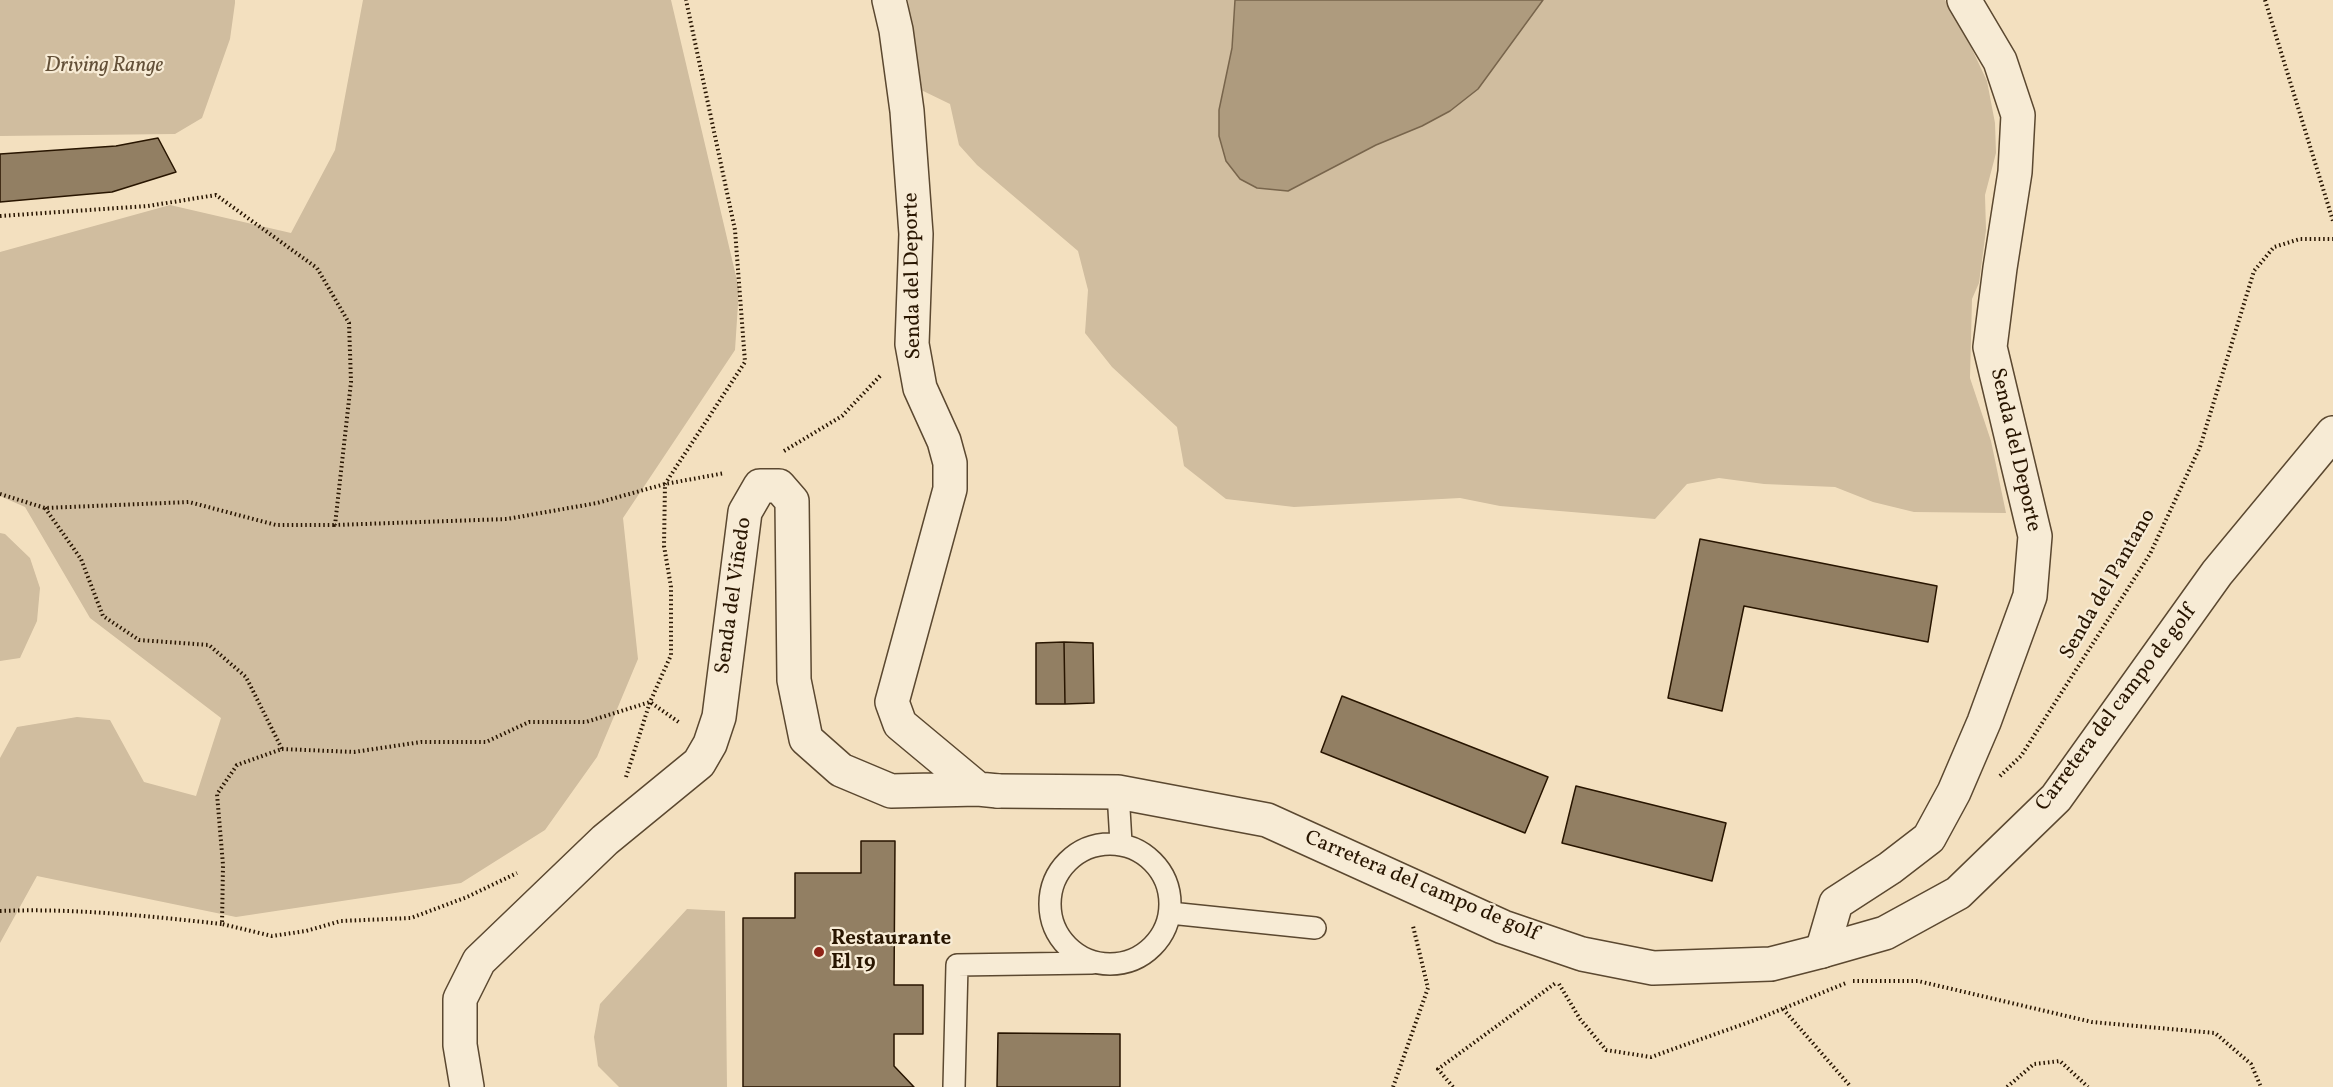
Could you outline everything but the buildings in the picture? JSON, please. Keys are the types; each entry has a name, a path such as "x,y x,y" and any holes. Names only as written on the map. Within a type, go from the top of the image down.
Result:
{"street":[{"name":"Senda del Deporte","path":"889,0 897,30 907,111 915,223 912,344 920,388 944,441 950,463 950,489 892,702 900,724 988,790"},
{"name":"Senda del Deporte","path":"1822,951 1836,903 1890,868 1929,838 1984,722 2030,596 2035,536 1990,347 2015,172 2018,115 2000,61 1964,0"},
{"name":"Carretera del campo de golf","path":"988,790 1118,792 1267,820 1503,927 1582,954 1653,968 1771,964 1822,951 1885,933 1958,893 2056,798 2217,573 2333,433"},
{"path":"760,486 779,486 792,501 794,680 806,739 841,770 891,791 988,790"},
{"name":"Senda del Viñedo","path":"467,1087 460,1045 460,999 479,961 605,840 699,764 710,744 719,717 745,512 760,486"}],"lane":[{"path":"1118,792 1120,843"},
{"path":"954,1087 957,965 1115,964 1135,959 1152,948 1164,932 1170,913 1170,894 1164,876 1154,861 1138,849 1120,843 1100,843 1081,850 1064,863 1053,881 1049,901 1052,921 1062,940 1076,954 1095,963"},
{"path":"1170,913 1315,928"}],"path":[{"path":"622,788 650,702 671,655 671,587 664,546 665,484 745,362 735,230 686,0"},
{"path":"2265,0 2333,221"},
{"path":"0,216 148,206 216,195 317,268 349,323 351,382 335,525"},
{"name":"Senda del Pantano","path":"1962,771 1998,778 2021,756 2150,554 2200,447 2254,271 2274,247 2300,238 2333,238"},
{"path":"780,453 842,416 888,368 914,356"},
{"path":"0,494 45,508 189,502 276,525 335,525 507,519 597,503 665,484 752,469 760,486"},
{"path":"45,508 81,559 103,616 139,640 209,645 246,677 282,749"},
{"path":"650,702 710,744"},
{"path":"222,924 224,865 217,794 237,765 282,749 354,752 421,742 486,742 529,722 586,722 650,702"},
{"path":"0,911 42,910 149,916 222,924 272,936 306,932 341,921 411,918 467,897 526,869"},
{"path":"1393,1087 1428,988 1403,882"},
{"path":"1534,938 1580,1019 1605,1050 1651,1057 1853,981 1918,981 2092,1022 2215,1033 2251,1064 2261,1087"},
{"path":"1453,1087 1438,1069 1558,982"},
{"path":"1783,1009 1851,1087"},
{"path":"2007,1087 2034,1064 2060,1061 2088,1087"}],"green space":[{"name":"Driving Range","path":"0,0 235,0 235,3 230,39 202,118 175,134 0,136"},
{"path":"363,0 671,0 739,289 735,350 623,518 638,659 597,757 545,830 461,883 236,917 37,876 0,943 0,758 17,727 77,717 110,720 144,782 196,796 221,718 90,618 25,507 0,496 0,252 170,205 291,233 335,150"},
{"path":"908,0 1945,0 1987,81 1995,123 1996,153 1985,195 1986,230 1979,283 1972,299 1970,378 1991,441 2006,513 1914,512 1873,502 1835,487 1764,484 1719,478 1687,484 1655,519 1500,506 1460,498 1294,507 1226,499 1184,466 1177,427 1112,367 1085,333 1088,290 1078,251 977,165 959,145 950,104 917,88"},
{"path":"0,533 5,534 30,558 40,588 37,621 20,658 0,661"},
{"path":"687,909 725,911 727,1087 619,1087 598,1066 594,1037 600,1004"}],"shaded area":[{"path":"1235,0 1543,0 1478,89 1450,111 1422,126 1376,145 1288,191 1257,188 1240,179 1226,161 1219,136 1219,110 1232,48"}],"place":[{"name":"Restaurante El 19","path":"819,952"}]}
